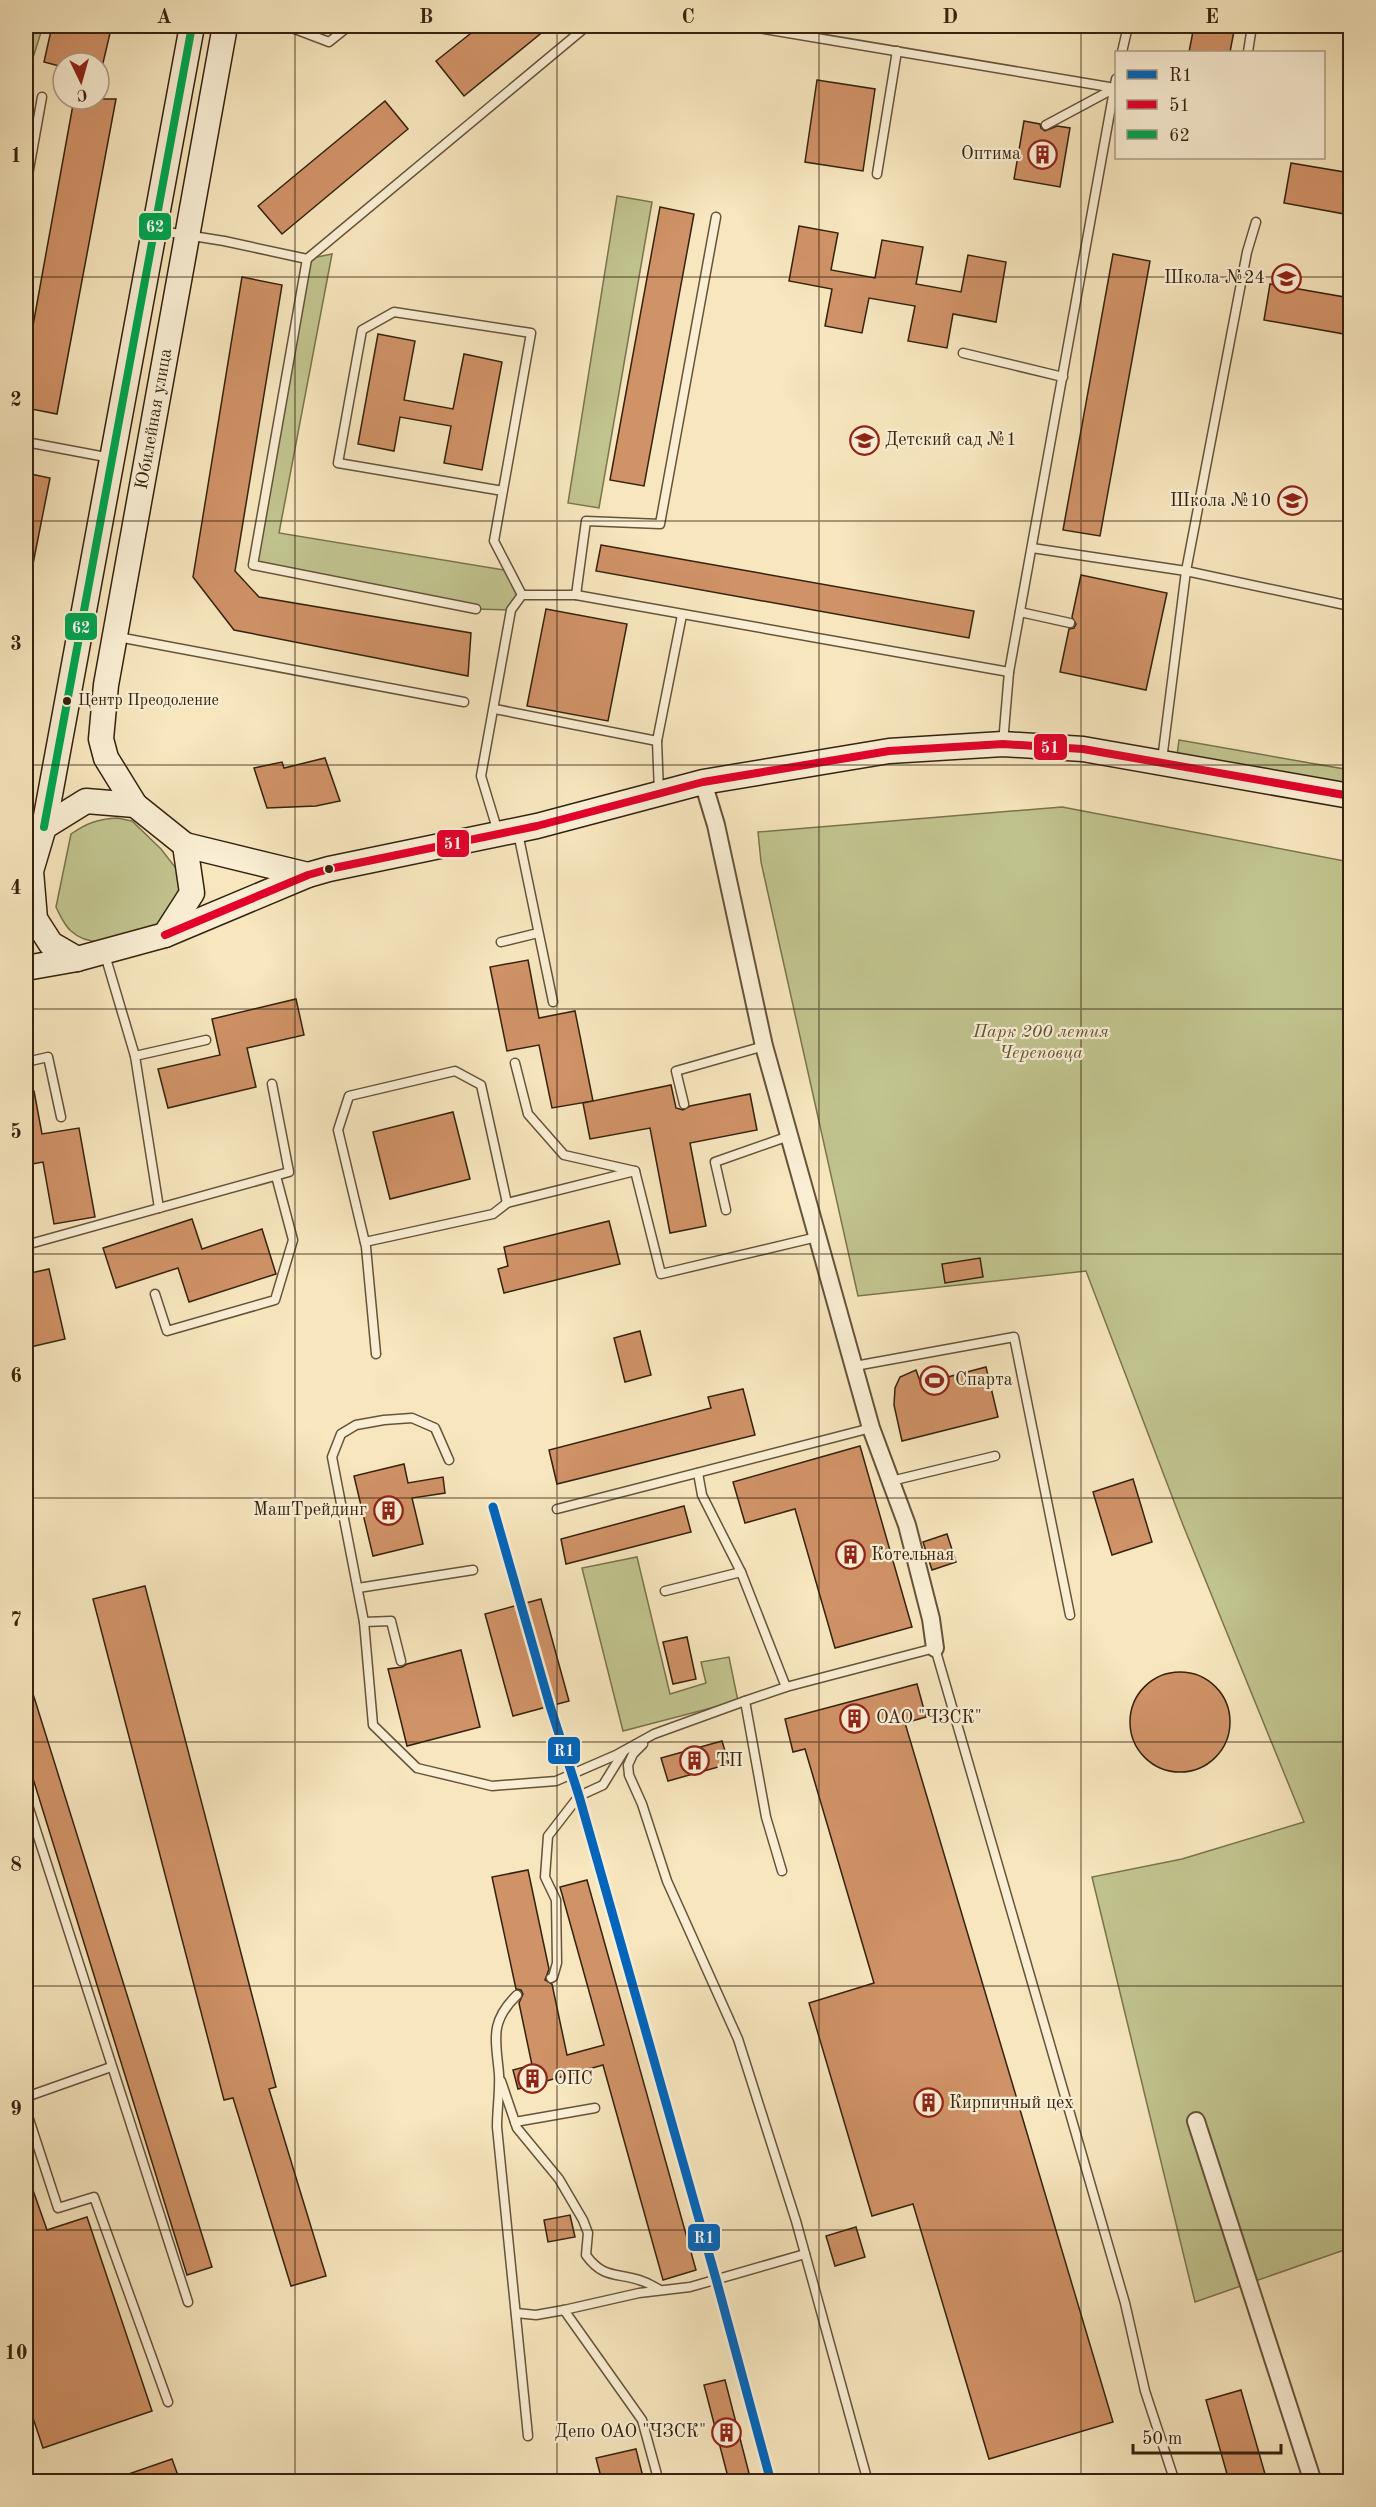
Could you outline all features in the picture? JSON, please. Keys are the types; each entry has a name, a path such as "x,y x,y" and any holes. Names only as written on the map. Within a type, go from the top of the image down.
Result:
{"main road":[{"name":"Юбилейная улица","path":"44,827 192,26"},
{"name":"Юбилейная улица","path":"135,805 106,758 101,739 106,685 225,26"},
{"path":"118,428 151,433"},
{"path":"26,968 76,959 165,935 308,875 590,814 703,782 889,752 1003,744 1083,748 1350,796"},
{"path":"76,959 51,944 35,919 28,877 44,827 86,801 135,805 185,845 308,875"},
{"path":"165,935 192,893 185,845"}],"street":[{"path":"703,782 716,825 764,1046 871,1428 907,1525 931,1619 935,1648"},
{"path":"1196,2121 1313,2481"}],"lane":[{"path":"286,26 329,42 349,26"},
{"path":"476,609 253,565 307,259 587,26"},
{"path":"746,26 1115,84"},
{"path":"1122,51 1128,26"},
{"path":"1248,51 1252,26"},
{"path":"877,174 897,51"},
{"path":"1046,125 1115,85"},
{"path":"1003,744 1009,672 1115,90"},
{"path":"26,186 42,97"},
{"path":"576,595 586,521 660,524 716,217"},
{"path":"1161,763 1186,571 1247,252 1256,222"},
{"path":"154,230 187,234 307,259"},
{"path":"503,491 338,463 362,330 394,312 531,333 503,491 494,541 522,595"},
{"path":"963,353 1063,377"},
{"path":"26,442 112,458"},
{"path":"1032,548 1186,571 1350,606"},
{"path":"522,595 576,595 1009,672"},
{"path":"522,595 511,610 495,709 481,776 508,832 538,933 554,1002"},
{"path":"1020,612 1071,623"},
{"path":"659,793 657,741 682,615"},
{"path":"114,637 464,702"},
{"path":"495,709 657,741"},
{"path":"501,942 538,933"},
{"path":"104,951 135,1056 159,1208"},
{"path":"135,1056 206,1040"},
{"path":"684,1104 676,1071 764,1046"},
{"path":"26,1062 48,1057 61,1117"},
{"path":"515,1063 528,1114 564,1155 635,1171"},
{"path":"376,1354 365,1242 338,1130 349,1096 454,1071 481,1085 507,1203"},
{"path":"26,1245 289,1172 272,1084"},
{"path":"726,1210 715,1161 789,1136"},
{"path":"365,1242 493,1214 507,1203 635,1171"},
{"path":"635,1171 661,1274 817,1237"},
{"path":"155,1294 167,1331 274,1300 293,1240 276,1176"},
{"path":"855,1366 1014,1337 1070,1615"},
{"path":"449,1460 435,1428 412,1418 356,1425 341,1434 332,1457 364,1622 373,1725 417,1768 492,1786 556,1782 654,1734 745,1701 786,1687 935,1648 1125,2303 1145,2391 1175,2481"},
{"path":"557,1509 871,1428"},
{"path":"891,1481 995,1456"},
{"path":"698,1473 702,1494 741,1572 786,1687"},
{"path":"358,1588 473,1570"},
{"path":"665,1591 741,1572"},
{"path":"364,1622 391,1621 401,1661"},
{"path":"745,1701 766,1817 782,1871"},
{"path":"654,1734 633,1754 628,1765 629,1775 642,1804 667,1881 738,2039 805,2254 868,2481"},
{"path":"551,1978 554,1977 557,1963 556,1900 545,1877 548,1836 579,1796 603,1785 624,1750"},
{"path":"26,1799 188,2302"},
{"path":"517,1995 510,2002 495,2029 494,2046 499,2075 517,2128 559,2179 583,2220 588,2233 586,2255 594,2266 616,2277 641,2280 661,2290"},
{"path":"26,2097 111,2067"},
{"path":"499,2075 497,2127 528,2436"},
{"path":"515,2122 595,2108"},
{"path":"26,2110 58,2208 94,2197 168,2402"},
{"path":"516,2313 536,2315 609,2299 690,2286 805,2254"},
{"path":"564,2310 642,2420 659,2481"}],"green space":[{"path":"26,26 43,26 26,80"},
{"path":"617,196 652,202 599,508 568,503"},
{"path":"332,254 279,533 510,571 522,595 511,610 476,609 253,565 307,259"},
{"path":"1179,740 1350,770 1350,785 1177,756"},
{"name":"Парк 200 летия Череповца","path":"1062,807 1350,862 1350,2248 1195,2302 1092,1877 1182,1859 1304,1822 1183,1525 1086,1271 858,1296 761,862 758,832"},
{"path":"117,818 132,821 161,849 182,876 185,889 160,928 126,938 102,942 91,941 71,931 56,907 71,834 93,822"},
{"path":"637,1557 670,1694 706,1683 701,1662 729,1657 738,1701 623,1731 582,1568"}],"building":[{"path":"52,26 95,26 111,29 106,51 51,51 51,64 44,62"},
{"path":"480,26 550,26 464,96 436,61"},
{"path":"1194,26 1235,26 1230,51 1189,51"},
{"path":"817,80 875,89 863,171 805,162"},
{"path":"111,99 116,99 57,414 26,408 26,364 72,111 111,111"},
{"path":"385,101 408,129 282,234 258,206"},
{"name":"Оптима","path":"1024,121 1040,124 1045,131 1057,126 1070,128 1060,187 1014,179"},
{"path":"1291,163 1350,173 1350,215 1284,203"},
{"path":"660,207 694,214 644,486 610,480"},
{"path":"799,226 838,233 831,270 875,278 882,240 923,247 916,284 961,292 968,255 1006,262 996,322 953,314 947,348 908,341 915,306 869,298 862,333 825,326 832,289 789,281"},
{"path":"1113,254 1150,261 1100,536 1063,530"},
{"path":"242,277 282,285 235,571 259,597 471,633 468,676 234,630 193,577"},
{"path":"1270,284 1350,298 1350,335 1264,320"},
{"path":"378,334 415,341 404,400 453,409 464,354 502,362 482,470 444,463 451,426 400,417 394,451 358,444"},
{"path":"26,473 50,478 33,564 26,563"},
{"path":"601,545 974,611 969,638 596,571"},
{"path":"1081,575 1167,593 1146,690 1060,672 1069,629 1074,628 1076,624 1072,617"},
{"path":"546,609 627,624 608,721 527,706"},
{"path":"325,758 340,801 316,806 267,808 254,768 282,762 284,768"},
{"path":"528,960 539,1018 575,1011 593,1101 552,1108 539,1045 507,1051 490,967"},
{"path":"296,999 304,1035 247,1048 256,1087 168,1108 158,1069 220,1055 212,1019"},
{"path":"671,1085 676,1108 683,1110 690,1106 750,1094 757,1130 690,1143 706,1226 670,1233 650,1128 590,1139 583,1103"},
{"path":"34,1091 42,1134 79,1128 95,1217 54,1224 43,1162 26,1165 26,1092"},
{"path":"453,1112 470,1179 390,1199 373,1132"},
{"path":"192,1219 202,1249 262,1229 276,1274 189,1302 178,1268 116,1288 103,1248"},
{"path":"609,1221 620,1264 504,1293 498,1269 508,1266 504,1247"},
{"path":"980,1258 983,1277 945,1283 942,1264"},
{"path":"49,1269 65,1339 26,1348 26,1274"},
{"path":"640,1331 651,1375 625,1382 614,1338"},
{"path":"986,1367 998,1417 902,1441 894,1405 895,1388 900,1377 916,1370 921,1384"},
{"path":"743,1389 755,1435 557,1484 549,1450 711,1408 708,1397"},
{"name":"Котельная","path":"860,1446 912,1627 835,1648 795,1509 745,1523 733,1482"},
{"name":"МашТрейдинг","path":"404,1464 408,1483 443,1477 445,1493 412,1498 423,1544 373,1556 354,1476"},
{"path":"1133,1479 1152,1542 1112,1555 1093,1492"},
{"path":"684,1506 691,1532 566,1564 561,1539"},
{"path":"947,1534 956,1562 932,1570 923,1542"},
{"path":"145,1586 276,2087 269,2089 326,2276 291,2286 233,2098 224,2100 93,1599"},
{"path":"541,1599 569,1701 513,1716 485,1614"},
{"path":"687,1637 696,1679 673,1684 663,1642"},
{"path":"461,1650 480,1727 407,1746 388,1669"},
{"path":"1180,1672 1208,1680 1222,1694 1230,1722 1222,1750 1208,1764 1180,1772 1152,1764 1138,1750 1130,1722 1138,1694 1152,1680"},
{"path":"26,1681 29,1681 212,2267 187,2275 26,1756"},
{"name":"Кирпичный цех","path":"917,1684 926,1717 905,1723 1113,2422 989,2459 913,2204 872,2216 809,2003 874,1983 805,1749 793,1752 785,1719"},
{"name":"ТП","path":"722,1741 729,1764 668,1781 661,1758"},
{"name":"ОПС","path":"528,1870 549,1969 545,1980 552,1984 567,2055 604,2045 560,1887 587,1880 696,2270 663,2280 603,2065 518,2089 513,2070 532,2065 519,2003 523,1994 521,1990 516,1989 492,1877"},
{"path":"28,2176 47,2230 87,2217 152,2411 43,2448 26,2397 26,2177"},
{"path":"570,2215 575,2237 548,2242 544,2220"},
{"path":"856,2227 865,2257 835,2266 826,2236"},
{"name":"Депо ОАО \"ЧЗСК\"","path":"725,2380 751,2481 729,2481 704,2385"},
{"path":"1241,2390 1267,2481 1229,2481 1206,2400"},
{"path":"636,2449 644,2481 602,2481 596,2458"},
{"path":"172,2459 180,2481 114,2481 114,2479"}],"transit line":[{"name":"62","path":"44,827 192,26"},
{"name":"51","path":"165,935 308,875 329,869 537,826 703,782 889,751 1003,744 1083,749 1350,796"},
{"name":"R1","path":"493,1507 550,1706 579,1796 771,2482"}],"place":[{"name":"Оптима","path":"1042,154"},
{"name":"Школа №24","path":"1286,278"},
{"name":"Детский сад №1","path":"864,440"},
{"name":"Школа №10","path":"1292,501"},
{"name":"Центр Преодоление","path":"67,701"},
{"name":"Спарта","path":"934,1380"},
{"name":"МашТрейдинг","path":"388,1510"},
{"name":"Котельная","path":"850,1555"},
{"name":"ОАО \"ЧЗСК\"","path":"855,1718"},
{"name":"ТП","path":"695,1761"},
{"name":"ОПС","path":"533,2079"},
{"name":"Кирпичный цех","path":"928,2103"},
{"name":"Депо ОАО \"ЧЗСК\"","path":"727,2432"}]}
